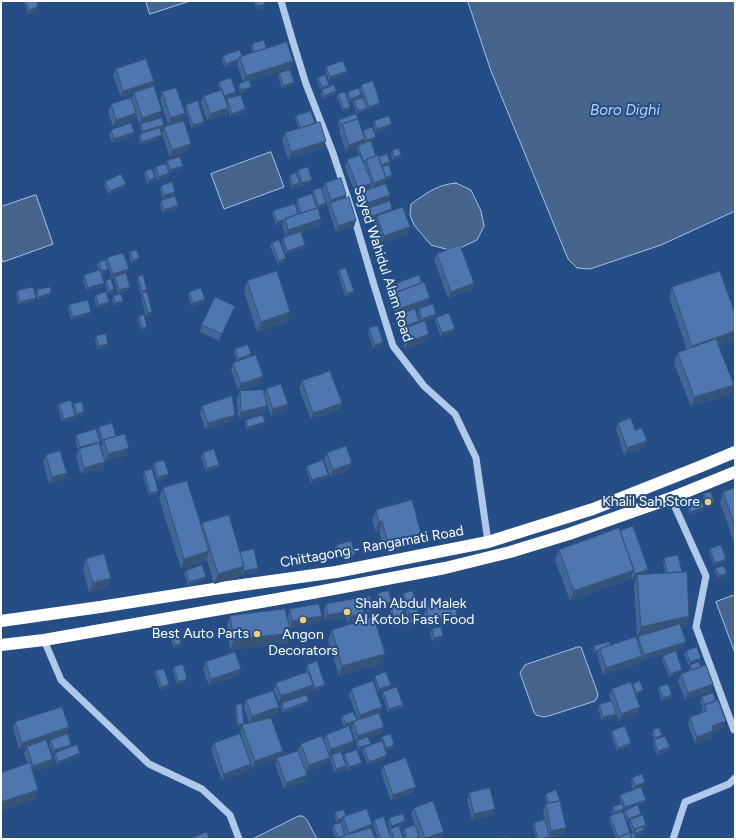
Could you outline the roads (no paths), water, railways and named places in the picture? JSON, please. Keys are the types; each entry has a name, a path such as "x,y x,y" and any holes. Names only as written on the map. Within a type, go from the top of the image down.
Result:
{"highway":[{"name":"Chittagong - Rangamati Road","path":"1,622 336,572 488,542 594,509 735,452"},
{"path":"1,645 44,640 304,595 445,568 510,552 569,534 671,498 735,472"}],"street":[{"name":"Sayed Wahidul Alam Road","path":"281,1 306,84 333,153 354,217 393,346 424,386 455,414 476,458 488,542"},
{"path":"671,498 706,576 696,627 735,731"},
{"path":"44,640 61,680 149,764 202,788 230,815 239,839"},
{"path":"673,839 685,802 729,784 735,778"}],"water":[{"path":"146,1 190,1 150,14"},
{"name":"Boro Dighi","path":"468,1 735,1 735,211 661,245 590,269 577,268 568,259 491,71"},
{"path":"271,152 284,187 224,209 211,174"},
{"path":"456,183 471,190 481,211 484,226 477,240 460,248 449,250 431,245 414,225 410,215 411,204 437,188"},
{"path":"36,195 53,244 3,262 1,256 1,207"},
{"path":"735,595 735,653 716,602"},
{"path":"581,647 598,694 597,698 595,701 552,715 544,717 536,715 520,673 525,665"},
{"path":"299,816 303,816 307,820 317,839 253,839"}],"place":[{"name":"Khalil Sah Store","path":"708,502"},
{"name":"Shah Abdul Malek Al Kotob Fast Food","path":"347,612"},
{"name":"Angon Decorators","path":"303,620"},
{"name":"Best Auto Parts","path":"257,634"}]}
